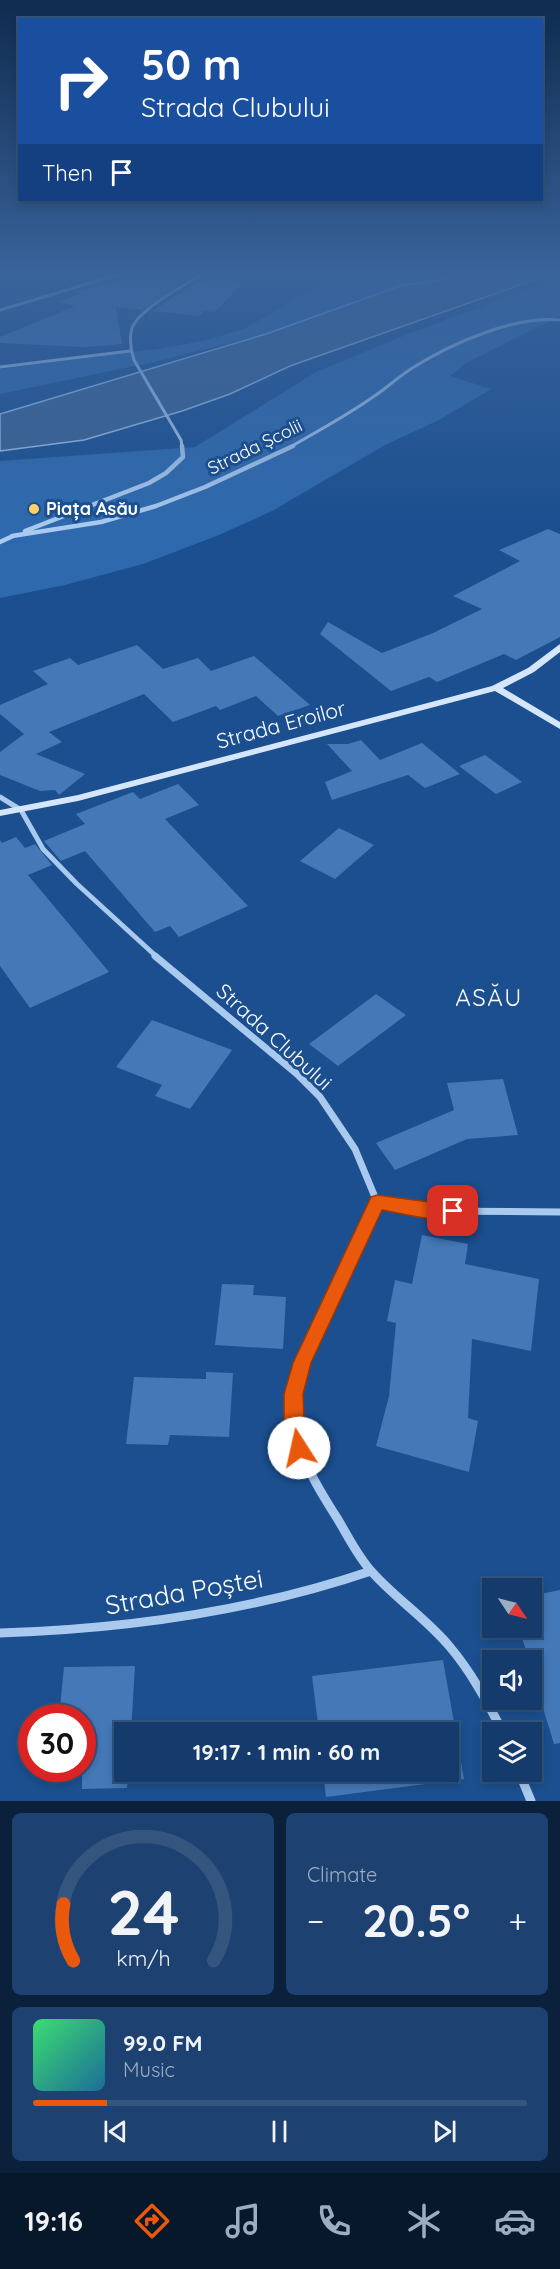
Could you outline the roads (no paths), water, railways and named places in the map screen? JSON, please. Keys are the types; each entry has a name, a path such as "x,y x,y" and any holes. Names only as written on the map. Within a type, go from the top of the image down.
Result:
{"main road":[{"name":"Strada Eroilor","path":"0,813 78,798 496,688 531,670 560,647"},
{"path":"496,688 560,726"}],"street":[{"path":"0,367 73,358"},
{"path":"0,542 149,483 166,473 183,457 181,440 133,358"},
{"name":"Strada Școlii","path":"12,537 101,522 156,507 195,491 281,453 372,398 414,367 432,358"},
{"path":"0,797 21,810"},
{"name":"Strada Clubului","path":"21,810 43,849 77,884 157,957 297,1074 320,1097 354,1149 377,1202"},
{"path":"498,1722 476,1682 450,1647 417,1612 371,1571 314,1482 299,1448 294,1420 294,1394 302,1363 315,1332 377,1202 431,1211 560,1212"},
{"name":"Strada Poștei","path":"0,1634 120,1626 197,1615 330,1586 371,1571"},
{"path":"523,1782 531,1801"}],"place":[{"name":"Piața Asău","path":"34,509"}],"district":[{"name":"ASĂU","path":"489,998"}]}
